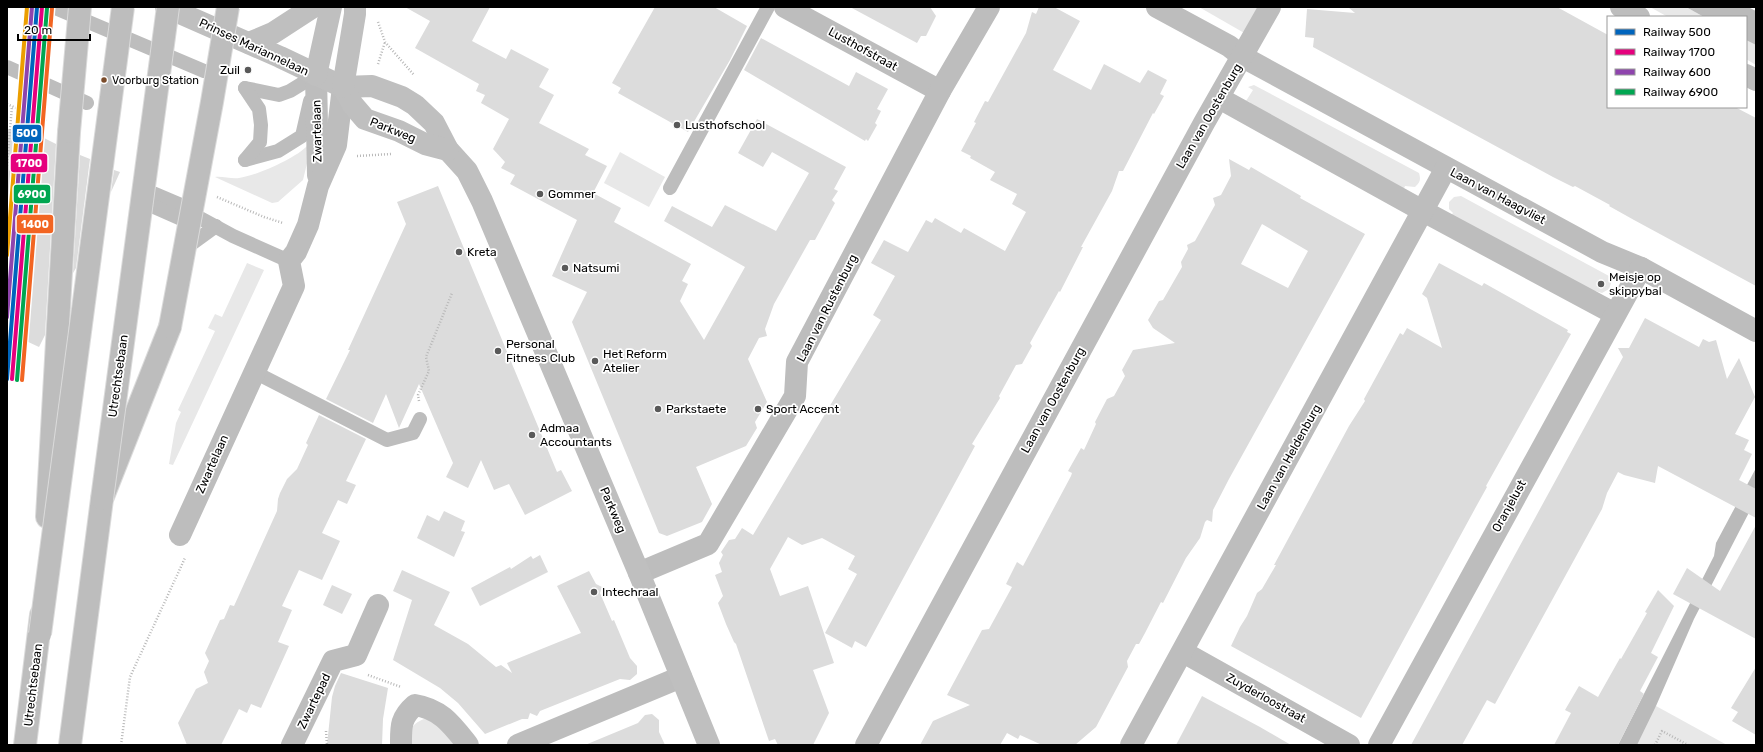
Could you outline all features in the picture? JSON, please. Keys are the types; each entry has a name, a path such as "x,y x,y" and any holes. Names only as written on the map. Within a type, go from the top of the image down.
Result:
{"main road":[{"path":"40,634 69,132 80,7"},
{"name":"Utrechtsebaan","path":"25,745 123,7"},
{"name":"Utrechtsebaan","path":"70,745 167,7"},
{"path":"102,499 170,327 228,7"},
{"name":"Lusthofstraat","path":"785,7 940,92"},
{"name":"Laan van Rustenburg","path":"639,573 708,544 795,396 797,362 940,92 988,7"},
{"name":"Laan van Haagvliet","path":"1157,7 1229,46 1243,57 1446,168 1602,252 1641,268 1756,331"},
{"name":"Laan van Oostenburg","path":"866,745 1200,130 1243,57 1270,7"},
{"path":"1621,7 1637,16"},
{"name":"Zwartelaan","path":"316,75 318,186"},
{"path":"1747,76 1756,80"},
{"name":"Zwartelaan","path":"180,535 294,286 289,261 296,252 308,225 318,186 336,145 343,86"},
{"path":"1219,98 1423,211 1615,314"},
{"name":"Laan van Heldenburg","path":"1131,745 1446,168"},
{"name":"Oranjelust","path":"1379,745 1641,268"},
{"name":"Zwartepad","path":"292,745 333,661 356,655 378,605"},
{"name":"Zuyderloostraat","path":"1182,652 1349,745"},
{"path":"518,745 681,677"},
{"path":"401,745 401,725 406,712 415,705 428,707 451,723 468,745"}],"street":[{"name":"Prinses Mariannelaan","path":"167,7 343,86"},
{"path":"249,43 273,33 313,7"},
{"path":"316,75 331,7"},
{"path":"343,86 355,14 354,7"},
{"name":"Parkweg","path":"448,150 425,144 400,131 365,119 353,105 343,86 372,86 402,97 415,105 434,123 448,150 467,171 482,200 639,573 709,745"}],"lane":[{"path":"53,7 204,71"},
{"path":"670,188 768,7"},
{"path":"7,67 87,103"},
{"path":"316,75 302,136 278,151 245,160 260,142 261,125 259,109 245,88 279,95 290,91 316,75"},
{"path":"146,197 188,208 198,217 233,236 289,261"},
{"path":"179,252 216,226"},
{"path":"254,372 387,440 413,433 420,419"}],"path":[{"path":"376,14 384,42"},
{"path":"7,166 12,106"},
{"name":"Parkweg","path":"357,156 397,154"},
{"path":"420,419 418,395 429,371 426,357 452,293"},
{"path":"121,745 130,676 187,553 180,535"},
{"path":"333,661 402,687 411,694 415,705"},
{"path":"1654,745 1662,731 1688,745"}],"shaded area":[{"path":"1199,7 1260,7 1246,34"},
{"path":"1650,7 1686,7 1702,16 1666,16"},
{"path":"1686,7 1748,7 1756,11 1756,45 1747,40 1747,16 1702,16"},
{"path":"1747,40 1756,45 1756,65 1747,60"},
{"path":"1254,85 1419,173 1419,182 1415,187 1405,186 1403,191 1248,107 1250,102 1246,101 1253,90 1248,87"},
{"path":"307,146 311,147 303,180 278,202 272,203 215,177 239,178 255,174 285,161 302,151"},
{"path":"620,152 665,177 649,207 604,183"},
{"path":"1461,196 1609,276 1611,283 1609,289 1602,293 1595,291 1593,294 1450,217 1453,213 1449,209 1449,202 1454,197"},
{"path":"247,263 264,270 173,465 169,464 176,423 181,412 178,410 215,331 208,328 215,314 222,317"},
{"path":"1756,468 1756,499 1694,619 1656,706 1637,745 1618,745 1714,556 1716,543"},
{"path":"1656,706 1727,745 1630,745"},
{"path":"424,719 435,720 459,745 409,745 409,735 411,729 416,723"}],"building":[{"path":"405,7 490,7 472,41 506,59 511,49 549,69 539,87 554,95 539,123 589,149 585,155 607,166 593,193 621,208 614,222 691,264 682,281 688,284 680,301 704,340 745,267 664,221 672,206 712,227 725,205 776,231 809,173 772,152 763,167 738,153 757,119 846,167 834,189 838,191 832,200 835,203 815,240 810,240 774,304 765,329 767,336 759,338 748,359 767,402 755,422 757,428 746,446 696,467 712,504 702,522 667,536 659,533 572,322 587,292 552,276 577,220 510,184 515,175 501,168 505,162 493,149 509,119 481,103 485,95 476,91 479,84 415,48 430,21"},
{"path":"655,7 714,7 747,26 730,60 688,132 618,93 621,88 612,83"},
{"path":"850,7 930,7 936,16 926,36 921,36 917,43"},
{"path":"1039,7 1054,7 1080,21 1053,70 1091,90 1104,64 1140,83 1148,70 1167,80 1160,94 1164,96 1154,114 1153,113 1123,171 1119,171 1112,191 1081,247 1083,247 1060,292 1059,291 1030,343 1032,346 1022,364 1016,365 999,396 1000,398 972,444 975,446 866,647 855,641 852,648 825,633 857,574 848,569 855,556 822,538 802,545 788,537 770,569 780,596 808,586 834,663 813,670 829,713 813,745 778,745 775,739 769,741 736,644 718,603 723,596 715,575 722,572 719,563 723,555 721,552 729,540 735,539 742,528 753,535 881,320 873,315 895,276 871,263 884,240 908,252 926,220 932,223 935,218 961,233 964,228 1005,251 1026,212 1012,204 1017,194 990,180 995,172 970,158 971,156 961,151 976,123 974,122 985,101 988,102 1026,33 1032,12 1036,14"},
{"path":"1348,7 1557,7 1607,34 1607,108 1737,108 1756,118 1756,286 1634,220 1575,186 1573,187 1553,177 1313,47 1314,38 1305,37 1307,9 1355,13"},
{"path":"761,38 849,86 856,72 888,89 877,109 881,111 875,123 877,125 868,141 866,139 865,141 744,70"},
{"path":"7,129 40,131 40,136 56,144 45,335 39,347 7,332"},
{"path":"80,155 90,159 76,268 73,273"},
{"path":"1229,159 1249,170 1251,167 1301,196 1300,198 1365,234 1229,479 1213,510 1212,522 1207,520 1205,522 1200,538 1186,558 1163,603 1161,602 1139,644 1136,644 1127,661 1128,667 1096,727 1075,745 1042,745 1020,735 1018,739 1007,733 1000,745 920,745 933,721 970,705 947,695 982,630 989,629 1012,587 1006,584 1017,562 1023,566 1071,476 1072,473 1068,471 1081,448 1084,450 1096,424 1095,422 1107,399 1114,396 1125,376 1122,370 1133,350 1175,343 1153,328 1148,320 1159,301 1163,300 1182,267 1181,262 1188,249 1187,245 1195,241 1215,205 1213,198 1221,195 1231,176","holes":["1262,224 1308,251 1288,288 1241,264"]},
{"path":"114,170 120,172 111,192"},
{"path":"438,186 557,472 561,470 572,491 525,515 509,484 494,490 481,460 468,488 446,477 453,463 419,384 399,428 386,394 373,423 326,399 350,350 348,350 406,224 397,202"},
{"path":"1439,263 1482,286 1484,283 1568,330 1567,332 1571,334 1486,486 1487,487 1361,718 1231,646 1257,593 1262,589 1276,565 1274,565 1349,426 1365,401 1364,399 1400,333 1403,335 1407,328 1442,348 1427,298 1422,294"},
{"path":"1645,318 1699,347 1703,339 1709,342 1716,340 1727,379 1739,358 1755,397 1735,434 1749,440 1744,450 1752,454 1739,480 1756,489 1756,518 1658,466 1655,483 1618,472 1607,493 1602,509 1495,704 1487,700 1462,745 1411,745 1623,357 1618,348 1629,348"},
{"path":"319,415 366,439 346,481 356,485 347,504 338,500 322,533 340,541 322,580 299,570 282,606 292,610 278,642 289,646 261,708 251,704 247,713 239,709 221,745 187,745 178,723 196,689 208,683 204,672 209,661 205,653 220,620 224,619 230,605 234,606 277,511 280,493 287,479 297,469 308,445 306,443"},
{"path":"444,511 465,521 461,531 465,532 454,557 417,538 427,515 439,521"},
{"path":"1756,525 1756,639 1673,594 1687,568 1720,591"},
{"path":"540,555 548,572 480,606 471,588 510,567 511,569 531,556 533,559"},
{"path":"402,570 450,592 434,625 468,644 496,667 501,665 512,673 507,663 581,633 557,586 589,571 596,584 602,587 600,593 612,621 614,620 630,658 637,666 637,674 630,680 620,679 540,711 537,716 530,713 528,719 522,719 485,734 458,703 440,688 393,660 412,600 393,591"},
{"path":"332,585 352,594 342,614 323,605"},
{"path":"1658,590 1674,606 1651,653 1658,657 1640,691 1644,694 1618,745 1554,745 1571,713 1565,710 1579,686 1598,697 1647,613 1645,612"},
{"path":"1756,667 1756,735 1732,721 1738,712 1731,708"},
{"path":"341,673 388,688 383,719 382,745 327,745 332,697"},
{"path":"1202,696 1260,727 1291,745 1176,745"},
{"path":"652,714 659,720 659,732 665,745 585,745 638,723 645,715"}],"rail line":[{"name":"600","path":"7,317 32,7"},
{"name":"500","path":"7,379 37,7"},
{"name":"1700","path":"12,379 42,7"},
{"name":"6900","path":"17,380 47,8"}],"transit line":[{"path":"7,255 27,7"},
{"name":"1400","path":"22,380 52,8"}],"place":[{"name":"Zuil","path":"248,70"},
{"name":"Voorburg Station","path":"104,80"},
{"name":"Lusthofschool","path":"677,125"},
{"name":"Gommer","path":"540,194"},
{"name":"Kreta","path":"459,252"},
{"name":"Natsumi","path":"565,268"},
{"name":"Meisje op skippybal","path":"1601,284"},
{"name":"Personal Fitness Club","path":"498,351"},
{"name":"Het Reform Atelier","path":"595,361"},
{"name":"Parkstaete","path":"658,409"},
{"name":"Sport Accent","path":"758,409"},
{"name":"Admaa Accountants","path":"532,435"},
{"name":"Intechraal","path":"594,592"}]}
